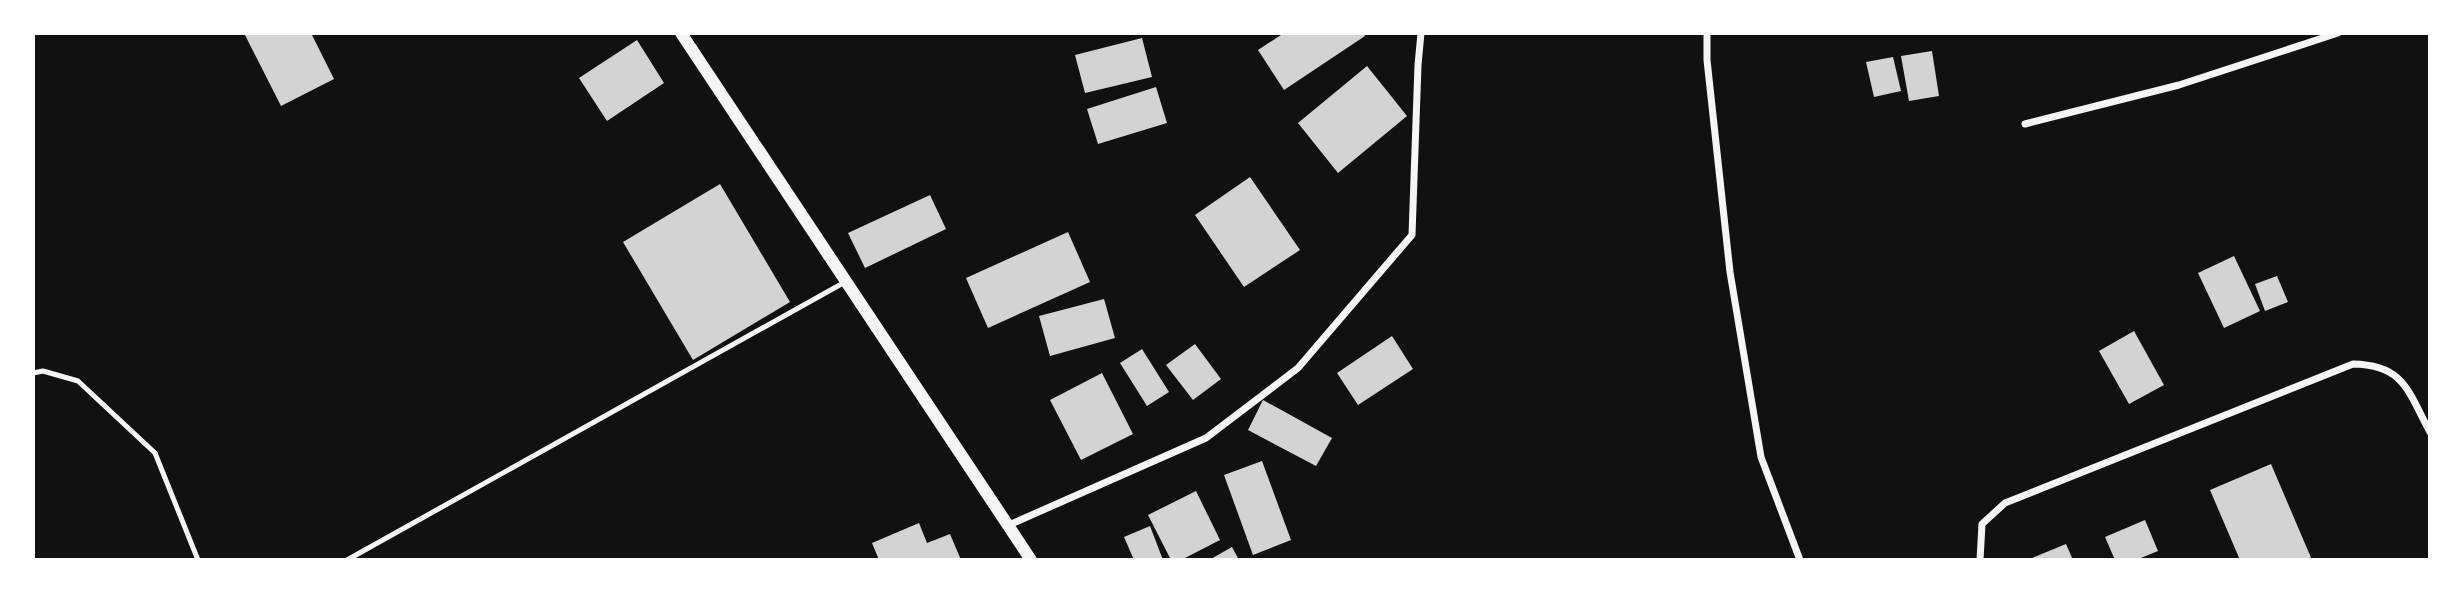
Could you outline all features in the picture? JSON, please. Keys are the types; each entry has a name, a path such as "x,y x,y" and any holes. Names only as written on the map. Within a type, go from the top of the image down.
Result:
{"street":[{"path":"681,33 1031,560"},
{"path":"1009,525 1206,438 1298,368 1412,236 1421,33"},
{"path":"1707,33 1707,60 1730,272 1761,457 1800,560"},
{"path":"2025,124 2179,85 2338,33"},
{"path":"1980,560 1982,524 2006,503 2353,363 2374,364 2393,373 2409,391 2430,432"}],"lane":[{"path":"347,560 845,282"},
{"path":"33,373 43,371 78,381 155,453 198,560"}],"building":[{"path":"244,33 311,33 334,79 281,106"},
{"path":"1284,33 1363,33 1365,36 1284,90 1258,50"},
{"path":"1142,38 1152,77 1085,93 1075,55"},
{"path":"637,40 664,83 607,121 579,78"},
{"path":"1932,51 1939,96 1909,101 1901,56"},
{"path":"1893,57 1901,91 1874,97 1866,62"},
{"path":"1367,66 1407,116 1338,173 1298,123"},
{"path":"1156,87 1167,123 1098,144 1087,109"},
{"path":"1250,177 1300,250 1244,287 1195,215"},
{"path":"720,184 790,302 693,360 623,242"},
{"path":"930,195 946,229 865,268 848,233"},
{"path":"1068,232 1090,282 988,328 966,278"},
{"path":"2234,256 2260,311 2224,328 2198,273"},
{"path":"2277,276 2288,302 2265,311 2255,284"},
{"path":"1104,299 1115,338 1050,356 1039,316"},
{"path":"2134,331 2164,385 2129,404 2099,351"},
{"path":"1392,336 1413,369 1358,405 1337,373"},
{"path":"1195,344 1221,379 1193,400 1166,365"},
{"path":"1142,349 1169,392 1147,406 1120,363"},
{"path":"1102,373 1133,434 1081,460 1050,400"},
{"path":"1263,400 1332,438 1316,466 1248,430"},
{"path":"1262,461 1291,540 1253,555 1224,475"},
{"path":"2271,464 2312,560 2240,560 2210,490"},
{"path":"1196,491 1220,540 1181,560 1171,560 1148,515"},
{"path":"2145,520 2158,551 2136,560 2115,560 2105,537"},
{"path":"919,523 927,543 950,534 961,560 879,560 872,543"},
{"path":"1150,526 1163,560 1134,560 1124,537"},
{"path":"2066,544 2073,560 2027,560"},
{"path":"1232,547 1239,560 1209,560"}]}
